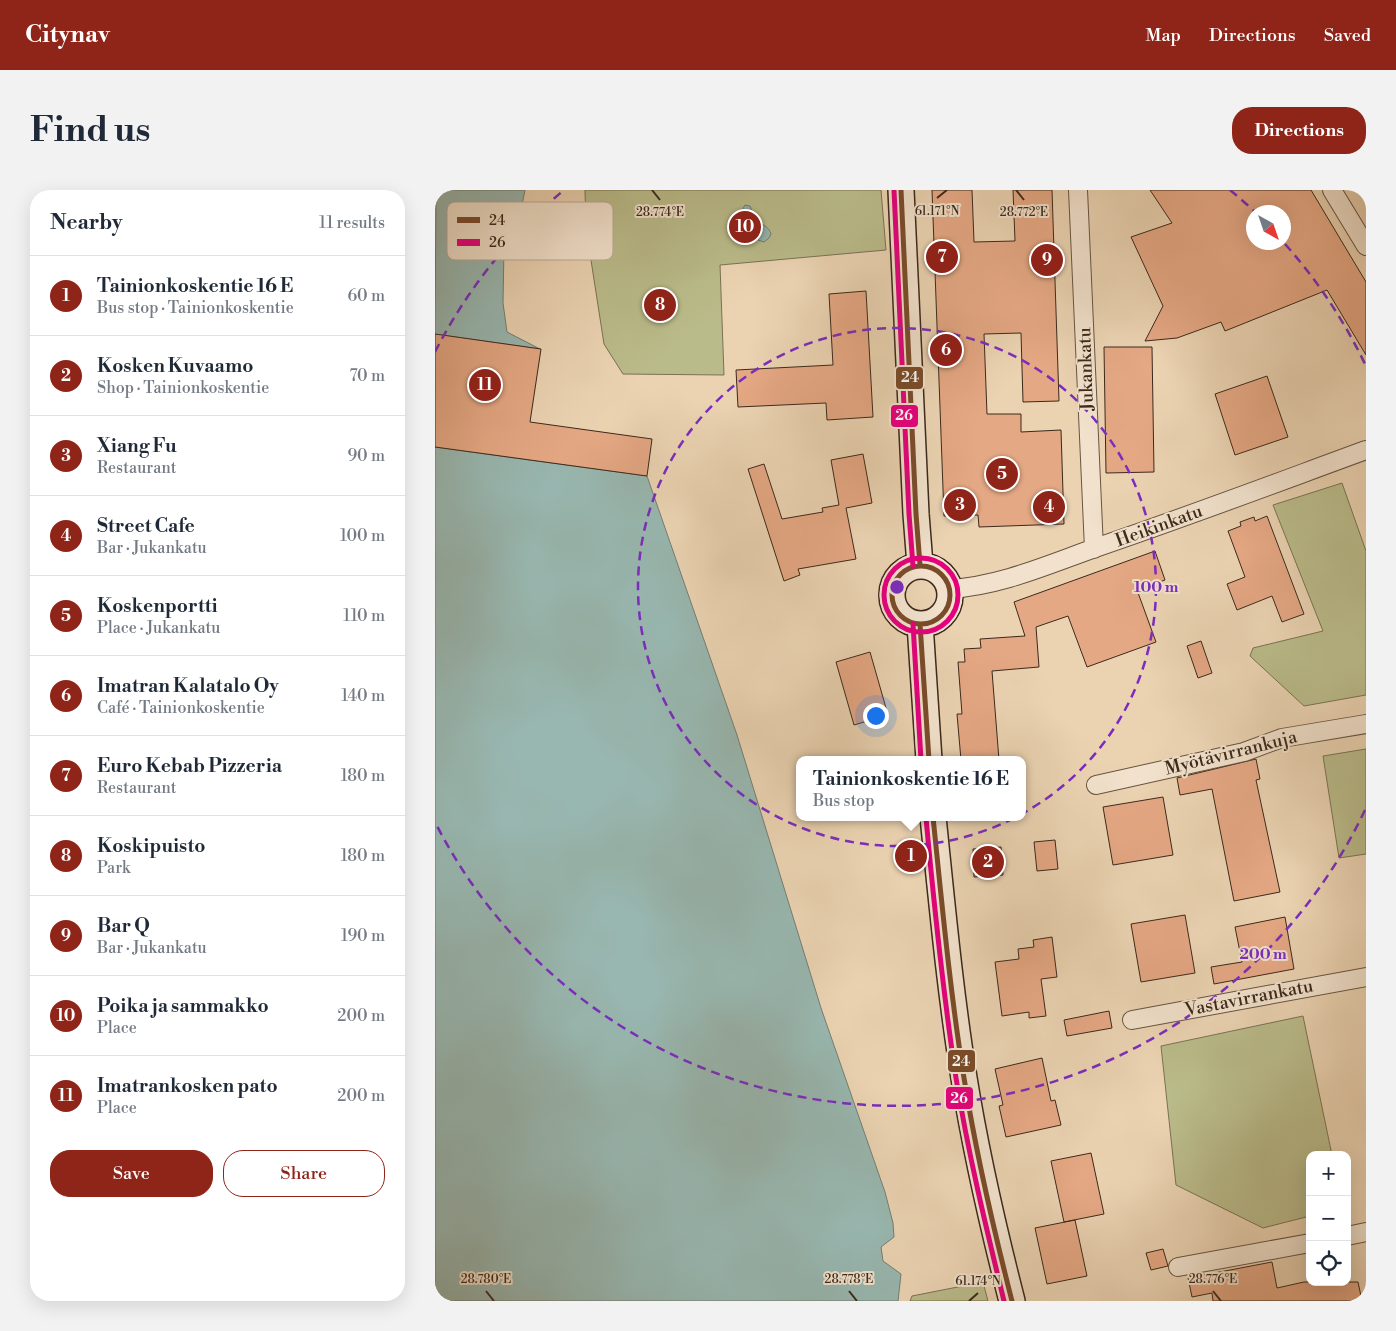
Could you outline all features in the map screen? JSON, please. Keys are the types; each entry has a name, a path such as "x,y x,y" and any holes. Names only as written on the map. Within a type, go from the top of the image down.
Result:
{"main road":[{"path":"901,190 920,565"},
{"path":"920,565 930,567 939,572 946,580 949,589 949,600 943,613 931,622 920,624 909,622 900,616 893,606 891,595 893,584 899,574 909,568 920,565"},
{"path":"920,624 929,756"},
{"path":"933,821 945,938 964,1079 992,1220 1012,1301"}],"street":[{"name":"Jukankatu","path":"1078,190 1094,549"},
{"path":"1332,190 1366,246"},
{"name":"Heikinkatu","path":"949,589 974,588 1008,579 1366,450"},
{"name":"Myötävirrankuja","path":"1096,785 1244,752 1283,738 1366,724"},
{"name":"Vastavirrankatu","path":"1132,1020 1366,977"},
{"path":"1351,1235 1366,1232"},
{"path":"1178,1267 1306,1244"}],"green space":[{"path":"585,190 881,190 886,250 720,265 724,375 623,374 604,344 591,260 613,260 613,202 585,202"},
{"path":"1342,483 1366,551 1366,695 1304,706 1250,656 1253,648 1323,631 1273,505"},
{"path":"1366,749 1366,854 1339,858 1323,756"},
{"path":"1303,1016 1331,1151 1306,1151 1306,1217 1263,1228 1176,1185 1161,1046"},
{"path":"983,1282 988,1301 910,1301 912,1296"}],"water":[{"path":"436,190 525,190 523,202 447,202 447,260 504,260 503,303 507,332 540,349 435,334"},
{"path":"745,205 750,206 756,219 768,228 771,234 764,242 758,240 753,233 745,231 743,228 741,214"},
{"path":"435,447 647,476 737,735 821,1008 885,1192 893,1223 894,1237 881,1247 883,1261 901,1274 898,1301 435,1301"}],"building":[{"path":"932,190 972,190 974,242 1015,241 1013,190 1052,190 1059,401 1023,402 1021,333 984,334 987,414 1021,414 1021,432 1061,430 1064,524 979,527 978,515 944,516"},
{"path":"1150,190 1311,190 1366,282 1366,355 1327,290 1225,331 1221,322 1177,338 1145,341 1163,306 1131,237 1172,223"},
{"path":"866,291 873,417 827,420 826,403 738,407 736,370 833,365 829,294"},
{"path":"435,334 541,349 530,422 652,439 647,476 435,447"},
{"path":"1104,347 1152,347 1154,472 1106,473"},
{"path":"1267,376 1288,437 1235,455 1215,394"},
{"path":"863,454 872,503 846,508 856,559 798,569 800,575 784,581 748,469 764,464 782,519 823,512 822,508 839,505 831,460"},
{"path":"1267,516 1304,614 1282,622 1272,596 1237,610 1227,584 1245,577 1228,531 1241,526 1240,522 1254,517 1255,521"},
{"path":"1155,551 1165,580 1137,590 1156,642 1087,667 1068,616 1036,627 1039,667 992,671 999,756 961,756 957,714 962,714 958,662 965,662 964,649 981,648 980,639 1025,636 1014,602"},
{"path":"1201,641 1212,673 1198,678 1187,646"},
{"path":"870,652 888,715 854,725 836,662"},
{"path":"1256,759 1260,779 1256,780 1280,892 1234,901 1212,789 1180,795 1177,778"},
{"path":"1163,797 1173,855 1113,865 1103,807"},
{"path":"1055,840 1058,869 1037,871 1034,842"},
{"path":"1001,847 1003,875 974,877 973,849"},
{"path":"1185,915 1195,973 1141,982 1131,924"},
{"path":"1285,917 1294,969 1214,984 1211,967 1242,962 1235,927"},
{"path":"1052,937 1057,977 1041,979 1046,1016 1029,1018 1029,1012 1002,1016 995,962 1019,959 1018,949 1034,947 1033,940"},
{"path":"1109,1011 1112,1028 1067,1036 1064,1020"},
{"path":"1042,1058 1051,1101 1055,1100 1061,1125 1006,1137 999,1106 1003,1105 995,1069"},
{"path":"1091,1153 1104,1214 1064,1222 1051,1161"},
{"path":"1075,1220 1087,1276 1047,1284 1035,1228"},
{"path":"1163,1249 1168,1266 1151,1270 1146,1253"},
{"path":"1272,1262 1277,1288 1304,1282 1306,1282 1306,1286 1351,1286 1351,1282 1358,1282 1362,1301 1213,1301 1212,1293 1192,1297 1188,1278"}],"transit line":[{"name":"26","path":"894,190 913,566"},
{"name":"24","path":"901,190 920,565"},
{"name":"26","path":"921,558 935,561 947,569 955,581 958,595 955,609 947,621 935,629 921,632 907,629 895,621 887,609 884,595 887,581 895,569 907,561 921,558"},
{"name":"24","path":"915,566 927,566 942,574 950,589 950,595 950,601 942,616 927,624 915,624 900,616 892,601 892,589 900,574 915,566"},
{"name":"26","path":"913,624 921,756"},
{"name":"24","path":"920,624 929,756"},
{"name":"26","path":"926,821 939,948 956,1078 984,1218 1004,1301"},
{"name":"24","path":"933,821 950,980 964,1078 985,1190 1012,1301"}],"place":[{"name":"Poika ja sammakko","path":"745,227"},
{"name":"Euro Kebab Pizzeria","path":"942,257"},
{"name":"Bar Q","path":"1047,260"},
{"name":"Koskipuisto","path":"660,305"},
{"name":"Imatran Kalatalo Oy","path":"946,350"},
{"name":"Imatrankosken pato","path":"485,385"},
{"name":"Koskenportti","path":"1002,474"},
{"name":"Xiang Fu","path":"960,505"},
{"name":"Street Cafe","path":"1049,507"},
{"name":"Tainionkoskentie 16 E","path":"911,856"},
{"name":"Kosken Kuvaamo","path":"988,862"}]}
